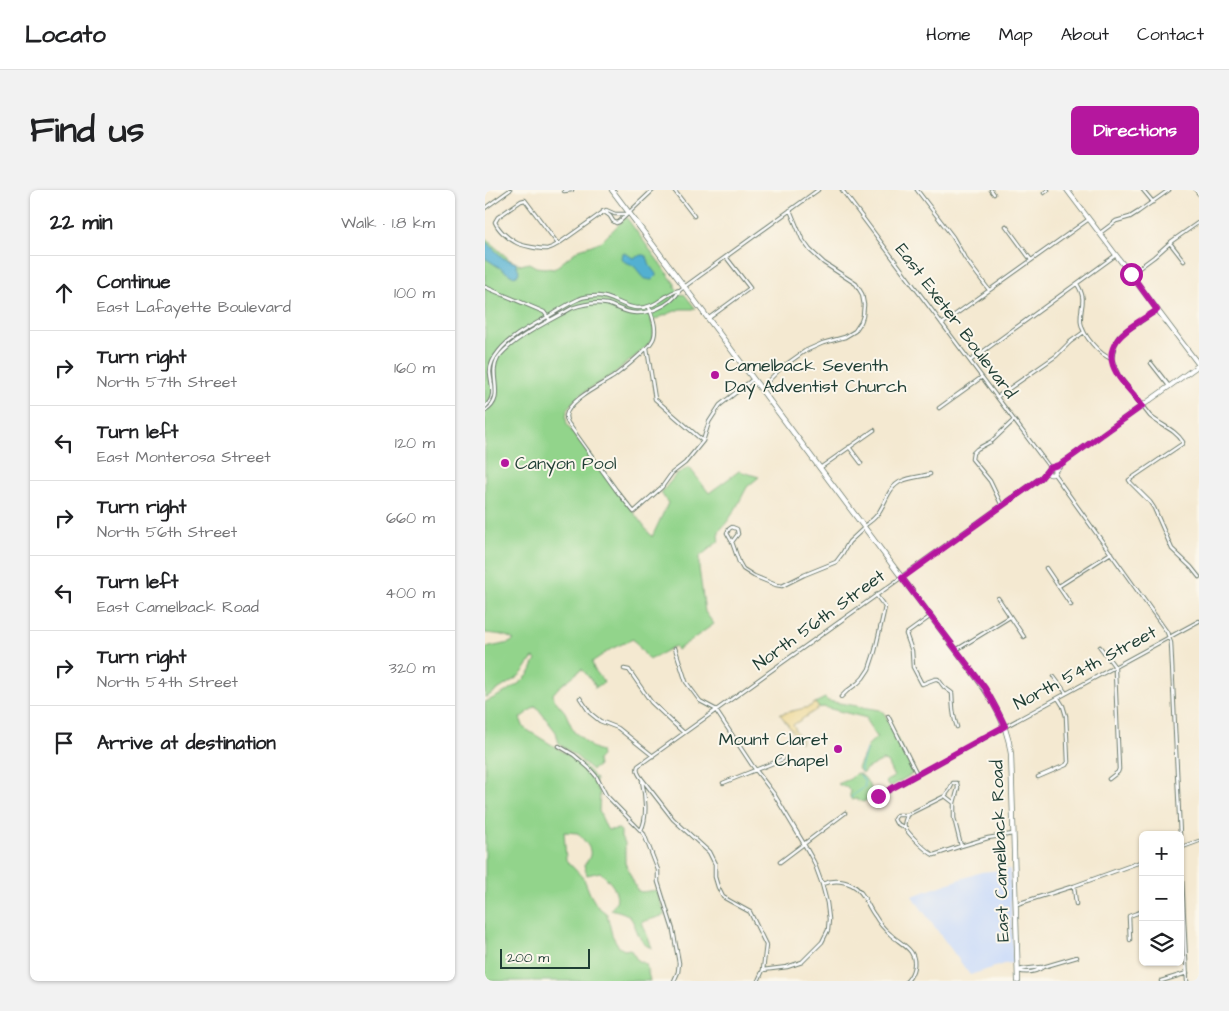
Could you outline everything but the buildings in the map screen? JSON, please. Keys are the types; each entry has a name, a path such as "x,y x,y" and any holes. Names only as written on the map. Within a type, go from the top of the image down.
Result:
{"main road":[{"name":"East Camelback Road","path":"612,190 627,213 685,286 956,650 991,699 1005,726 1011,754 1018,981"},
{"path":"1067,190 1199,365"},
{"name":"North 56th Street","path":"902,578 1199,365"}],"street":[{"path":"485,208 510,190"},
{"path":"564,191 572,190"},
{"path":"603,211 613,221 619,222 653,190"},
{"path":"674,190 694,216"},
{"path":"485,409 492,397 493,386 490,370 492,361 504,345 515,336 571,303 585,297 599,296 637,308 649,307 659,303 818,190"},
{"name":"East Exeter Boulevard","path":"842,190 1014,420 1167,632 1171,651 1180,831"},
{"path":"917,190 953,237 965,258 989,290"},
{"path":"991,190 994,194"},
{"path":"1044,193 1048,190"},
{"path":"1143,190 1153,202"},
{"path":"1100,233 1116,221 1134,215 1169,190"},
{"path":"1196,190 1199,194"},
{"path":"558,244 525,200 498,217 495,222 497,227 514,242 545,249 558,244 603,211 608,210 615,214 627,213"},
{"path":"761,388 781,368 807,350 845,337 855,331 861,322 864,305 862,294 856,284 824,264 810,250 802,239 790,210"},
{"path":"611,218 615,214"},
{"path":"942,324 1089,219"},
{"path":"1131,274 1199,222"},
{"path":"1006,226 1031,260"},
{"path":"1170,243 1184,261"},
{"path":"970,361 1116,255"},
{"path":"709,318 750,288 726,256"},
{"path":"1077,284 1082,292 1081,324 1084,332 1106,357 1112,359"},
{"path":"485,287 544,312 550,320"},
{"path":"485,409 491,406 496,398 494,372 498,358 517,340 572,308 589,304 607,304 637,314 661,307 677,295 679,290"},
{"path":"649,307 655,329 654,338 647,348 613,377 581,397 568,411 566,417 568,423 634,512 662,487 672,473 685,463 703,441 709,422 720,405 753,379"},
{"path":"1157,310 1120,335 1114,346 1112,359 1118,375 1153,419 1172,430 1183,442 1129,480 1154,508 1172,549 1188,563 1199,577"},
{"path":"997,397 1055,356 1084,332"},
{"path":"647,348 655,400 703,441"},
{"path":"1151,363 1169,386"},
{"path":"939,408 982,377"},
{"path":"1002,506 990,481 973,459 973,453 992,441 1014,420"},
{"path":"820,468 874,430"},
{"path":"849,448 861,463"},
{"path":"732,542 737,534 737,529 732,527 727,533 743,569 754,576 782,586 836,562 849,542 876,516 889,492 896,484 930,474"},
{"path":"1059,586 1111,553"},
{"path":"1046,568 1071,605"},
{"name":"North 56th Street","path":"642,779 638,772 638,766 902,578"},
{"path":"841,697 863,678 872,660 885,607 876,595"},
{"path":"998,598 1024,636"},
{"path":"931,616 906,634 912,651 912,664 922,684 938,679 952,693 952,712 957,727"},
{"path":"956,650 1010,617"},
{"name":"North 54th Street","path":"878,796 1199,621"},
{"path":"1100,647 1115,667 1119,769 1109,779"},
{"path":"675,648 686,682 700,701 707,706 713,707 774,794 804,844 822,884 828,910 829,925 822,942 802,962 787,967 763,970"},
{"path":"623,669 629,670 651,702 684,733"},
{"path":"1054,677 1066,693"},
{"path":"580,698 590,713 600,721 617,728 653,756"},
{"path":"1038,777 1068,763 1066,716 1058,698"},
{"path":"888,716 917,774"},
{"path":"559,746 574,755 589,768 606,795 641,830 645,837 658,870 658,882 673,930 679,962 678,972 673,981"},
{"path":"723,783 783,760"},
{"path":"641,830 644,825 645,813 642,779"},
{"path":"642,779 673,820 709,852 715,864 715,877 723,896 730,902 751,912 766,946 763,970 758,981"},
{"path":"961,846 954,818 954,803 959,788 955,782 945,796 907,815 897,815 894,819 896,823 905,828 934,856 988,838 1013,834"},
{"path":"945,796 954,803"},
{"path":"780,862 845,813"},
{"path":"905,828 907,815"},
{"path":"1184,847 1199,841"},
{"path":"1015,905 1139,862"},
{"path":"822,884 831,881 842,882 853,886 861,892 873,915 911,953 914,962 913,973 907,981"},
{"path":"1074,886 1076,904"},
{"path":"1130,940 1129,916 1139,912"},
{"name":"East Exeter Boulevard","path":"1183,921 1187,981"},
{"path":"1017,971 1023,968 1043,967 1077,957"},
{"path":"1161,981 1187,973"}],"shaded area":[{"path":"1010,869 1013,963 970,975 912,896 981,872"}],"green space":[{"path":"626,217 681,295 684,294 696,309 680,309 651,321 654,332 648,344 613,374 587,390 573,402 568,409 566,417 568,426 652,537 668,503 661,493 675,476 689,467 709,493 739,471 759,477 747,487 735,510 720,530 719,541 699,557 705,612 714,624 677,650 675,646 649,660 633,639 611,649 592,662 594,669 604,682 595,688 595,685 582,669 553,694 554,699 565,712 574,732 591,747 600,751 601,756 597,760 598,766 592,770 559,744 556,732 536,706 520,718 524,728 575,759 596,779 595,785 600,793 599,811 608,830 619,829 621,831 621,837 625,843 625,863 637,890 641,892 657,890 665,915 642,922 652,948 643,943 630,917 611,909 617,898 615,889 609,881 600,872 587,875 584,865 590,856 590,852 585,841 578,833 564,832 566,860 584,879 597,906 607,914 612,935 619,947 624,950 630,949 638,961 646,964 650,981 485,981 485,702 520,683 529,674 536,660 532,659 518,677 485,698 485,648 509,643 514,640 504,635 485,633 485,238 510,260 521,265 529,263 536,267 554,269 579,249 602,241"},
{"path":"825,698 828,701 880,710 884,713 913,771 912,774 890,787 886,781 894,777 887,762 883,760 866,769 863,773 860,771 858,768 869,744 877,737 867,722 867,718 823,707 819,708 815,703"},
{"path":"856,773 866,779 877,795 863,802 856,799 852,800 850,797 851,792 847,787 838,784 850,779"}],"sand":[{"path":"815,703 819,708 793,725 802,740 801,743 780,714 809,707"}],"water":[{"path":"485,241 503,258 516,263 519,271 518,275 512,276 485,258"},
{"path":"622,253 633,258 645,255 656,276 652,280 641,276 635,267 622,260"}],"waterway":[{"path":"861,771 866,749"},
{"path":"851,798 865,786 864,780 860,775"}],"place":[{"name":"Camelback Seventh Day Adventist Church","path":"715,375"},
{"name":"Canyon Pool","path":"505,463"},
{"name":"Mount Claret Chapel","path":"838,749"}],"route":[{"path":"878,796 1005,726 985,688 902,578 1041,478 1049,468 1061,464 1142,406 1115,371 1112,359 1114,346 1120,335 1157,310 1131,274"}]}
